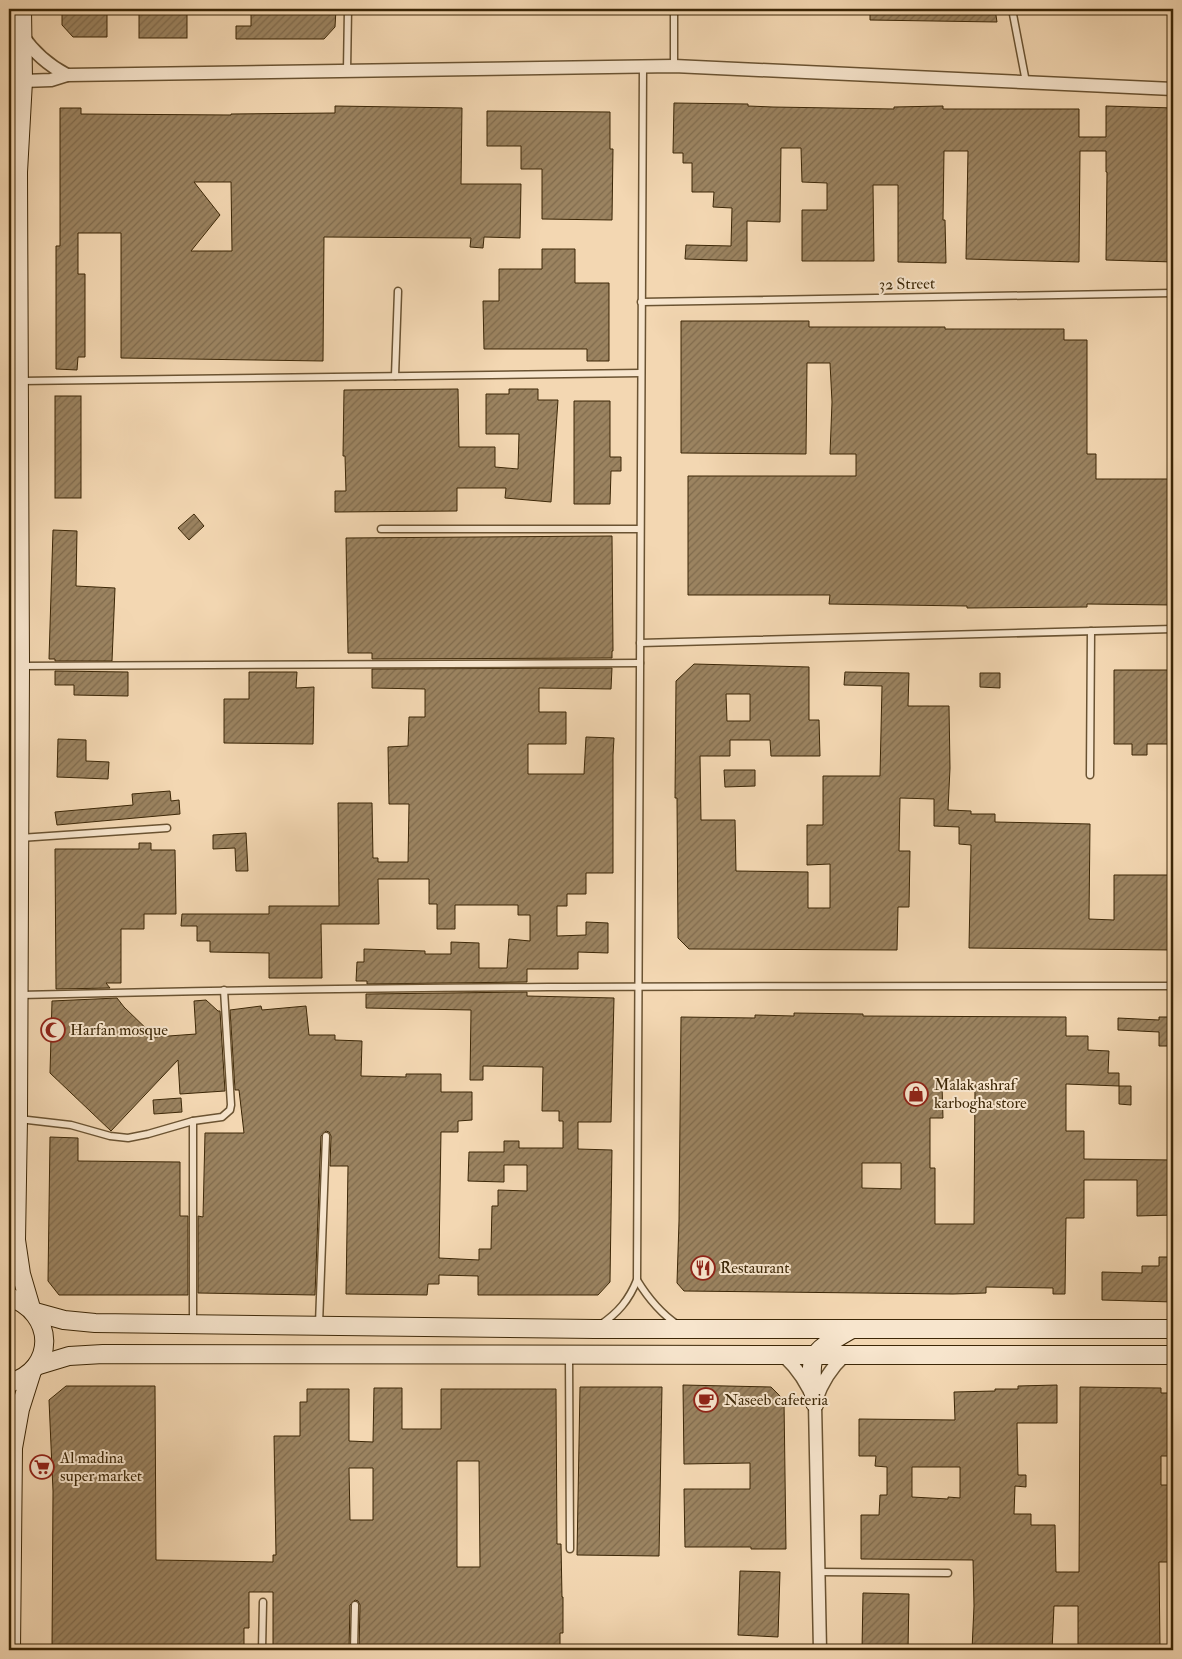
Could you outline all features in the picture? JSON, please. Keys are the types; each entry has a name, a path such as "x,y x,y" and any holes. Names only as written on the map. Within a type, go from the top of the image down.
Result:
{"main road":[{"path":"11,1650 13,1448 20,1409 34,1368 43,1353 44,1339 42,1325 33,1310 21,1274 16,1240 20,666 16,78 22,35 22,9"},
{"path":"9,150 18,172"},
{"path":"9,1297 20,1301 33,1310 80,1322 595,1329 1173,1329"},
{"path":"815,1402 811,1372 815,1355 824,1346 852,1329"},
{"path":"9,1382 22,1378 34,1368 69,1356 95,1354 783,1356 1173,1354"}],"street":[{"path":"22,35 42,58 67,75"},
{"path":"16,78 51,80 67,75 674,66 1173,89"},
{"path":"820,1650 815,1402 823,1381 845,1355"},
{"path":"783,1356 792,1363 806,1382 815,1402"}],"lane":[{"path":"347,72 348,9"},
{"path":"674,9 674,66"},
{"path":"1012,9 1026,82"},
{"path":"595,1329 619,1310 627,1301 637,1280 643,66"},
{"path":"396,376 398,291"},
{"name":"32 Street","path":"641,302 1173,293"},
{"path":"19,381 641,373"},
{"path":"381,529 640,529"},
{"path":"640,643 1173,629"},
{"path":"1090,775 1091,631"},
{"path":"20,666 640,663"},
{"path":"19,838 167,828"},
{"path":"19,995 224,990 1173,986"},
{"path":"18,1119 71,1125 110,1136 128,1138 222,1117 231,1105 224,990"},
{"path":"193,1122 193,1324"},
{"path":"318,1326 326,1136"},
{"path":"637,1280 648,1298 660,1311 683,1328"},
{"path":"568,1354 570,1549"},
{"path":"818,1572 948,1573"},
{"path":"262,1650 263,1602"},
{"path":"354,1650 355,1605"}],"building":[{"path":"62,9 107,9 107,37 73,37 62,25"},
{"path":"139,9 187,9 187,38 139,38"},
{"path":"251,9 336,9 335,27 324,39 236,39 236,26 251,26"},
{"path":"870,9 995,9 997,22 870,20"},
{"path":"674,103 894,109 894,107 943,106 943,109 1079,109 1079,137 1106,137 1106,106 1173,108 1173,262 1106,260 1106,151 1080,151 1079,262 966,259 968,151 944,151 943,220 945,220 946,263 898,262 898,185 873,185 874,261 802,261 802,210 827,210 827,183 802,182 801,148 781,148 780,222 747,221 747,261 685,259 686,245 731,246 732,208 713,207 714,192 692,192 692,163 683,163 683,153 673,153"},
{"path":"335,106 462,108 461,184 521,184 520,238 484,237 483,248 470,247 471,238 324,237 323,361 121,358 121,233 78,233 78,274 85,274 85,357 78,357 77,370 56,369 56,246 60,246 60,108 81,108 81,114 231,115 335,113","holes":["194,182 231,182 232,251 191,251 220,215"]},
{"path":"487,111 610,112 610,149 613,149 612,220 542,219 542,169 521,169 521,146 487,146"},
{"path":"542,249 575,249 575,283 609,283 609,361 587,361 587,349 484,349 483,301 499,301 499,269 542,269"},
{"path":"681,321 809,321 809,327 1064,329 1064,340 1087,340 1087,454 1096,454 1096,479 1173,479 1173,605 1087,604 1087,607 967,608 967,606 829,604 830,595 688,595 688,476 856,476 856,454 830,454 832,402 830,363 807,363 806,454 681,453"},
{"path":"458,389 459,447 495,447 495,467 518,469 519,434 486,434 486,394 509,394 509,389 538,389 538,400 558,400 551,502 505,498 506,488 457,488 457,511 335,512 335,491 346,491 345,456 343,456 344,390"},
{"path":"55,396 81,396 81,498 55,498"},
{"path":"574,401 610,401 610,457 621,457 621,471 611,471 610,504 574,504"},
{"path":"194,514 204,526 189,540 178,528"},
{"path":"53,530 77,531 76,586 115,588 112,661 55,661 55,659 49,659"},
{"path":"612,536 612,658 372,659 372,653 348,653 346,538"},
{"path":"694,664 809,667 809,720 819,720 820,756 771,756 770,740 730,740 730,756 700,756 701,820 735,820 736,871 808,872 808,908 830,908 830,864 807,865 807,825 823,825 823,776 880,776 882,686 844,685 845,672 909,673 908,706 949,706 950,768 948,810 971,811 971,814 995,814 995,822 1090,824 1089,919 1114,920 1114,875 1173,875 1173,950 969,948 971,845 959,844 959,827 934,826 934,799 900,798 899,851 910,851 909,907 898,907 897,950 689,949 678,938 677,798 675,798 676,681","holes":["726,694 750,694 750,721 727,721"]},
{"path":"612,668 611,689 539,688 539,712 566,712 566,744 528,744 528,774 584,774 586,737 614,738 613,873 586,873 586,894 567,894 567,906 557,906 557,936 586,935 586,922 608,923 608,953 578,952 578,969 527,969 527,982 367,984 367,981 356,981 357,962 364,962 364,949 425,951 425,954 451,954 451,942 479,943 479,968 507,968 509,939 530,941 530,915 518,915 518,905 455,905 455,929 437,929 437,904 429,904 429,879 378,879 379,924 321,924 322,978 269,978 269,953 210,952 210,941 197,941 197,926 181,926 182,914 269,914 269,906 339,906 338,803 372,803 373,858 378,858 378,862 408,862 409,804 389,804 388,747 408,746 409,717 425,717 425,689 372,688 372,669"},
{"path":"1114,670 1173,670 1173,744 1147,744 1147,755 1132,755 1132,744 1114,744"},
{"path":"55,671 128,672 128,696 74,695 74,685 55,685"},
{"path":"249,672 297,672 296,688 314,687 313,744 224,743 224,699 249,699"},
{"path":"980,673 1000,673 1000,688 980,687"},
{"path":"58,739 86,740 86,761 109,762 108,779 57,777"},
{"path":"724,770 755,770 755,786 725,787"},
{"path":"170,791 171,801 179,800 180,814 57,825 55,812 133,805 132,794"},
{"path":"246,833 248,871 236,871 235,848 213,849 213,835"},
{"path":"139,843 151,843 151,850 175,850 176,914 144,914 144,929 121,929 121,983 106,983 110,988 56,989 55,849 139,849"},
{"path":"527,992 527,996 614,998 611,1122 578,1122 578,1149 612,1150 610,1282 598,1295 478,1295 478,1276 439,1275 439,1284 428,1284 427,1295 346,1294 348,1166 330,1166 331,1136 326,1131 321,1136 315,1295 198,1293 198,1216 203,1217 205,1133 244,1133 239,1090 235,1090 230,1010 261,1006 262,1010 306,1006 309,1035 335,1035 335,1040 362,1041 361,1076 406,1077 406,1074 441,1074 441,1092 472,1092 472,1120 458,1121 458,1132 441,1132 439,1258 479,1260 479,1249 491,1249 492,1206 498,1206 498,1190 527,1191 527,1165 504,1165 504,1182 468,1181 469,1152 504,1152 504,1141 519,1141 519,1148 563,1148 563,1121 559,1121 559,1111 542,1111 543,1067 483,1066 483,1080 470,1080 471,1010 366,1008 366,994"},
{"path":"117,998 155,1037 196,1034 194,1001 206,1000 220,1011 225,1091 180,1094 178,1060 111,1131 50,1073 52,1001"},
{"path":"794,1013 863,1014 863,1016 1066,1017 1066,1036 1088,1036 1088,1050 1109,1051 1108,1073 1119,1073 1119,1086 1066,1084 1066,1131 1084,1131 1084,1159 1173,1160 1173,1215 1137,1216 1137,1180 1084,1180 1084,1218 1066,1218 1065,1294 1053,1294 1053,1288 986,1287 986,1293 953,1294 684,1291 677,1283 681,1017 755,1018 755,1015 794,1016","holes":["946,1083 975,1084 974,1224 935,1224 935,1168 930,1168 930,1118 943,1118 942,1085 946,1085","862,1163 901,1163 901,1189 862,1188"]},
{"path":"1159,1017 1173,1017 1173,1046 1159,1046 1159,1032 1118,1030 1118,1018 1159,1020"},
{"path":"1119,1086 1131,1086 1131,1105 1119,1104"},
{"path":"181,1098 182,1112 154,1114 153,1100"},
{"path":"50,1137 78,1138 78,1161 180,1162 180,1216 188,1216 188,1295 59,1295 48,1281"},
{"path":"1159,1257 1173,1257 1173,1302 1102,1300 1102,1272 1142,1273 1142,1266 1159,1266"},
{"path":"683,1385 771,1387 784,1400 786,1549 685,1547 684,1489 750,1489 750,1463 684,1464"},
{"path":"1057,1385 1057,1423 1017,1423 1018,1475 1026,1475 1026,1487 1015,1486 1014,1514 1031,1514 1031,1525 1055,1525 1056,1572 1079,1572 1080,1387 1161,1388 1161,1393 1173,1393 1173,1456 1161,1456 1161,1485 1173,1485 1173,1562 1159,1562 1160,1650 1078,1650 1078,1606 1054,1606 1052,1650 972,1650 974,1606 973,1560 861,1559 861,1515 879,1515 880,1495 887,1495 887,1467 875,1466 876,1456 859,1456 859,1419 955,1420 954,1392 1018,1389 1018,1386","holes":["912,1467 960,1467 960,1498 912,1497"]},
{"path":"66,1386 155,1386 156,1560 273,1562 273,1555 276,1555 274,1436 300,1436 300,1402 307,1402 307,1389 349,1389 349,1441 373,1442 374,1388 402,1388 402,1429 441,1429 441,1389 556,1389 557,1544 561,1544 563,1597 563,1633 560,1633 560,1650 359,1650 360,1605 355,1600 350,1605 349,1650 273,1650 273,1592 249,1592 249,1628 244,1628 244,1650 52,1650 53,1491 49,1400","holes":["457,1461 479,1461 480,1567 457,1567","349,1468 373,1468 373,1520 350,1520"]},
{"path":"580,1387 662,1387 659,1556 577,1555"},
{"path":"740,1571 780,1572 778,1637 738,1635"},
{"path":"863,1593 909,1594 908,1650 862,1650"}],"place":[{"name":"Harfan mosque","path":"53,1030"},
{"name":"Malak ashraf karbogha store","path":"916,1094"},
{"name":"Restaurant","path":"703,1268"},
{"name":"Naseeb cafeteria","path":"706,1400"},
{"name":"Al madina super market","path":"42,1467"}]}
